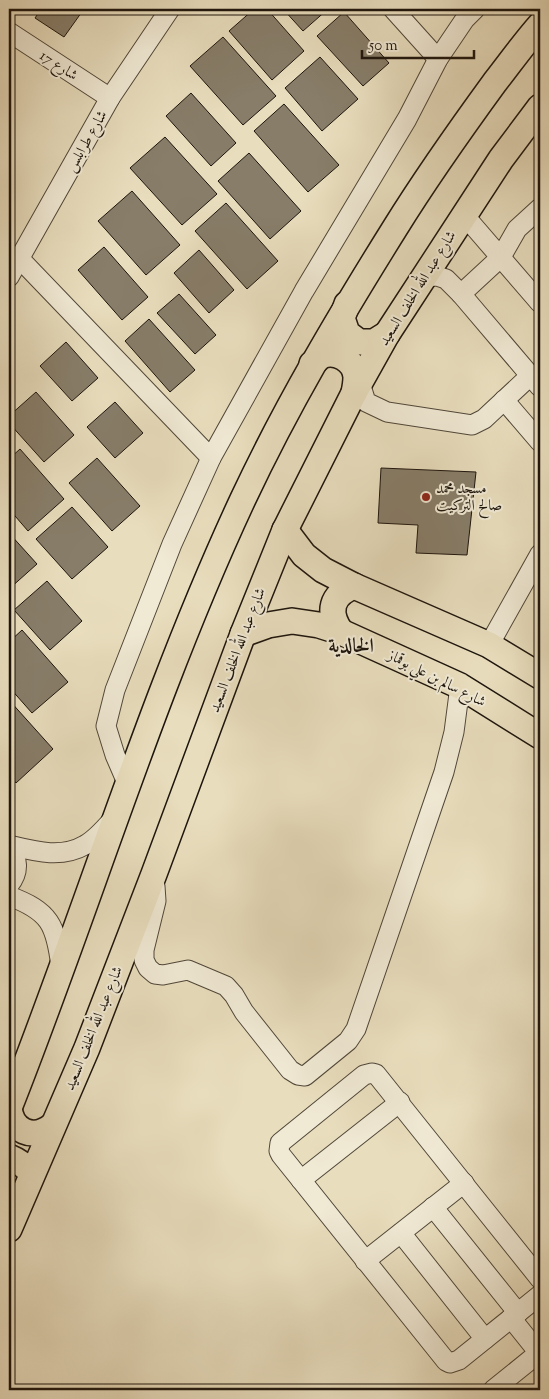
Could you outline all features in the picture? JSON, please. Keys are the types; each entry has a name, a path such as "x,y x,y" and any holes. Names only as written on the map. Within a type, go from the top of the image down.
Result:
{"main road":[{"path":"52,1126 39,1133 24,1132 13,1121 9,1107 62,972 128,785 196,607 240,507 312,364 347,304 426,178 462,126 540,25"},
{"name":"شارع عبد الله الخلف السعيد","path":"9,1229 87,1048 154,874 242,634 285,530 357,388 387,334 501,159 540,108"},
{"path":"347,304 342,318 347,333 359,342 374,342 387,334"},
{"path":"312,364 321,356 332,354 344,357 352,365 356,376 357,388"},
{"path":"285,530 304,554 323,570 354,586 489,645 540,676"},
{"path":"341,632 334,622 332,610 336,599 343,590 354,586"},
{"name":"شارع سالم بن علي بوقماز","path":"242,634 268,625 292,622 319,625 341,632 460,686 540,736"},
{"path":"9,1157 18,1160 32,1174"}],"street":[{"name":"شارع طرابلس","path":"9,277 110,98 170,9"},
{"path":"393,9 438,59"},
{"path":"128,785 114,755 106,726 115,690 172,544 211,458 304,291 407,119 438,59 465,19 475,9"},
{"name":"شارع 17","path":"9,32 110,98"},
{"path":"461,294 501,257 516,229 540,208"},
{"path":"464,215 540,303"},
{"path":"19,258 211,458"},
{"path":"357,388 366,402 386,412 469,425 484,419 504,400 535,382 461,294 446,280 437,276 423,277"},
{"path":"504,400 540,442"},
{"path":"489,645 540,554"},
{"path":"154,874 156,901 144,950 144,960 148,968 155,974 163,975 188,970 226,986 290,1070 298,1075 306,1076 348,1041 356,1029 444,772 454,732 460,686"},
{"path":"9,845 50,853 70,851 86,845 117,816"},
{"path":"9,845 14,852 17,862 13,880 9,885"},
{"path":"9,896 37,910 48,919 56,934 62,972"},
{"path":"540,1279 376,1074 364,1075 280,1143 279,1151 281,1155 446,1361 450,1363 459,1360 540,1295"},
{"path":"301,1180 400,1102"},
{"path":"365,1261 464,1183"},
{"path":"433,1207 540,1353 493,1390"},
{"path":"401,1233 485,1339"}],"building":[{"path":"41,9 84,9 64,37 35,18"},
{"path":"254,9 267,9 304,51 272,80 229,31"},
{"path":"283,9 328,9 303,31"},
{"path":"344,12 389,63 363,86 317,36"},
{"path":"223,37 276,96 243,125 190,66"},
{"path":"320,57 358,99 322,131 285,88"},
{"path":"191,93 236,143 211,166 166,116"},
{"path":"284,104 339,165 308,192 254,131"},
{"path":"165,137 217,194 182,225 130,168"},
{"path":"249,153 301,211 270,239 218,181"},
{"path":"132,191 180,245 146,275 98,221"},
{"path":"226,203 278,261 247,289 195,231"},
{"path":"104,247 148,297 122,320 78,270"},
{"path":"199,250 234,290 209,313 174,273"},
{"path":"179,294 216,335 195,354 157,313"},
{"path":"149,319 195,370 170,392 125,341"},
{"path":"66,342 98,378 72,401 40,366"},
{"path":"36,392 74,435 44,462 9,423 9,416"},
{"path":"115,402 143,433 115,458 87,427"},
{"path":"20,449 64,499 28,531 9,509 9,459"},
{"path":"97,458 140,506 112,531 69,483"},
{"name":"مسجد محمد صالح التركيت","path":"381,468 476,472 467,555 416,553 418,525 378,523"},
{"path":"72,507 108,547 72,579 36,539"},
{"path":"9,533 37,564 9,589"},
{"path":"47,581 82,621 50,650 14,610"},
{"path":"22,630 68,682 32,713 9,687 9,642"},
{"path":"9,700 53,749 16,783 9,774"}],"place":[{"name":"مسجد محمد صالح التركيت","path":"426,497"}],"district":[{"name":"الخالدية","path":"351,645"}]}
